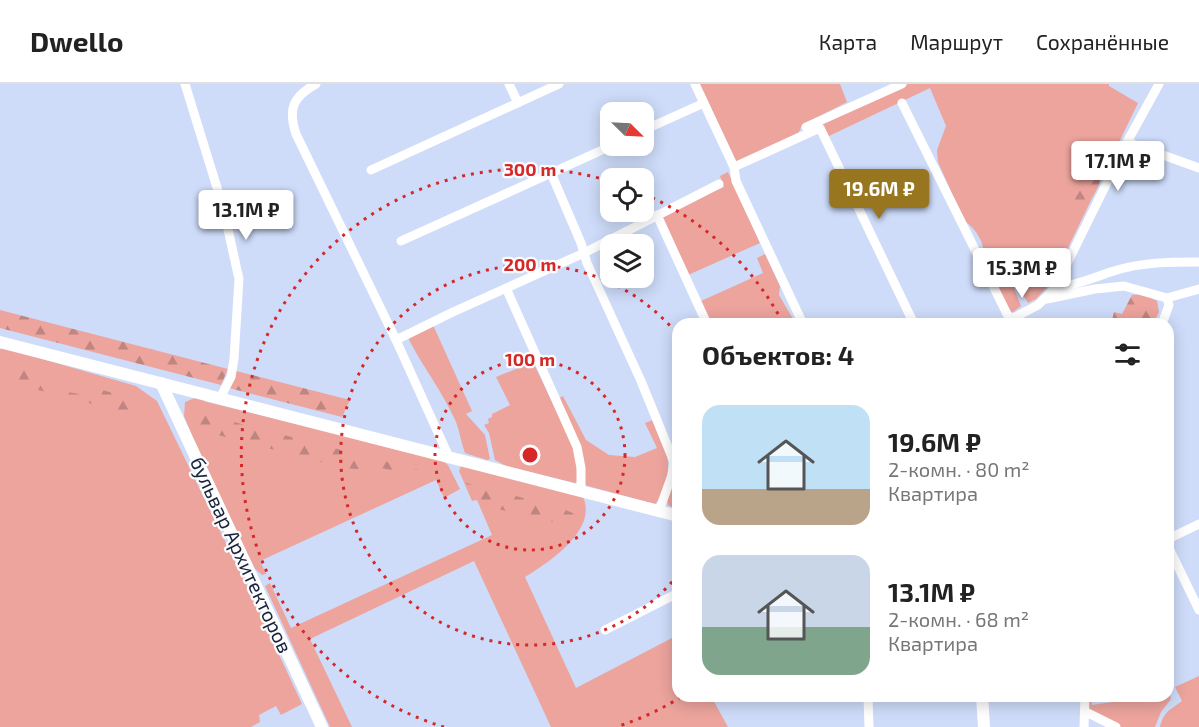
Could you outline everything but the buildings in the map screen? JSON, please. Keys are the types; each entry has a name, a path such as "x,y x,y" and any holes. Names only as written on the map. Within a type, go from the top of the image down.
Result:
{"main road":[{"path":"0,342 672,514"},
{"name":"бульвар Архитекторов","path":"161,383 322,727"},
{"path":"982,702 984,727"}],"street":[{"path":"185,84 223,207 239,279 234,359 231,377 220,398"},
{"path":"508,84 518,103"},
{"path":"371,171 560,84"},
{"path":"696,84 734,167 736,181 800,318"},
{"path":"1046,299 1055,288 1127,142 1159,84"},
{"path":"313,85 299,95 293,105 292,122 296,134 396,340 449,457"},
{"path":"806,127 896,85"},
{"path":"654,126 704,103"},
{"path":"902,103 1004,318"},
{"path":"734,167 820,128 911,318"},
{"path":"1127,142 1199,168"},
{"path":"401,242 600,151"},
{"path":"551,173 586,263 641,381 672,457"},
{"path":"396,340 584,253 719,184"},
{"path":"657,214 704,318"},
{"path":"1055,288 1155,262 1199,262"},
{"path":"1013,318 1046,299 1084,291 1124,286 1167,298 1199,289"},
{"path":"506,288 577,447 581,490"},
{"path":"1164,318 1169,306 1167,298"},
{"path":"659,511 672,476"},
{"path":"1174,536 1199,524"},
{"path":"1174,558 1199,610"},
{"path":"605,630 672,596"},
{"path":"868,702 869,727"},
{"path":"1084,727 1085,702"},
{"path":"1086,712 1116,727"}],"green space":[{"path":"700,84 840,84 847,102 802,125 799,132 736,163"},
{"path":"908,84 1109,84 1138,103 1051,283 1036,299 1028,303 1016,284 1013,286 1021,306 1013,312 1009,311 984,258 979,237 964,221 938,162 937,150 946,126 930,88 827,137 822,124"},
{"path":"1096,154 1102,157 1103,164 1097,189 1088,203 1075,210 1070,206 1071,186 1075,171 1081,160"},
{"path":"728,172 760,243 688,275 662,218 667,212 724,187 720,176"},
{"path":"765,254 780,286 779,295 792,318 709,318 701,301 763,273 757,258"},
{"path":"1143,294 1157,301 1159,312 1156,318 1112,318 1114,312 1122,314 1132,295"},
{"path":"0,310 228,369 221,385 0,328"},
{"path":"433,325 472,411 466,414 485,435 490,459 465,453 451,411 407,336"},
{"path":"4,348 136,386 157,401 302,704 281,715 276,706 259,715 260,722 251,727 0,727 0,349"},
{"path":"533,362 575,450 578,482 506,466 495,460 489,433 484,425 489,423 488,419 492,417 492,414 510,405 496,377"},
{"path":"2,365 28,371 41,384 55,390 79,394 89,388 96,388 145,403 152,410 153,418 19,385 13,378 1,371"},
{"path":"236,371 350,400 342,417 229,388"},
{"path":"563,396 586,440 609,455 635,457 657,448 645,423 653,420 668,460 667,477 660,498 655,504 584,485 584,459 558,399"},
{"path":"197,397 207,402 442,460 448,465 460,489 444,498 436,480 260,561 266,574 262,575 255,569 204,464 184,416 185,402"},
{"path":"197,415 211,416 434,474 432,482 368,464 358,469 344,468 199,430 191,424"},
{"path":"461,466 583,497 586,509 584,521 578,533 558,554 525,577 576,688 672,638 672,702 714,702 728,727 551,727 474,561 310,639 352,727 330,727 265,586 270,583 291,628 492,535 477,500 472,501 459,471"},
{"path":"466,483 561,508 577,515 573,522 548,522 480,504 478,499 472,497"},
{"path":"672,487 672,507 668,505 667,500"},
{"path":"1199,676 1199,727 1160,727 1165,714 1182,701 1175,687"},
{"path":"1088,702 1092,702 1092,705 1112,702 1169,702 1161,712 1155,727 1120,727 1089,709"}]}
